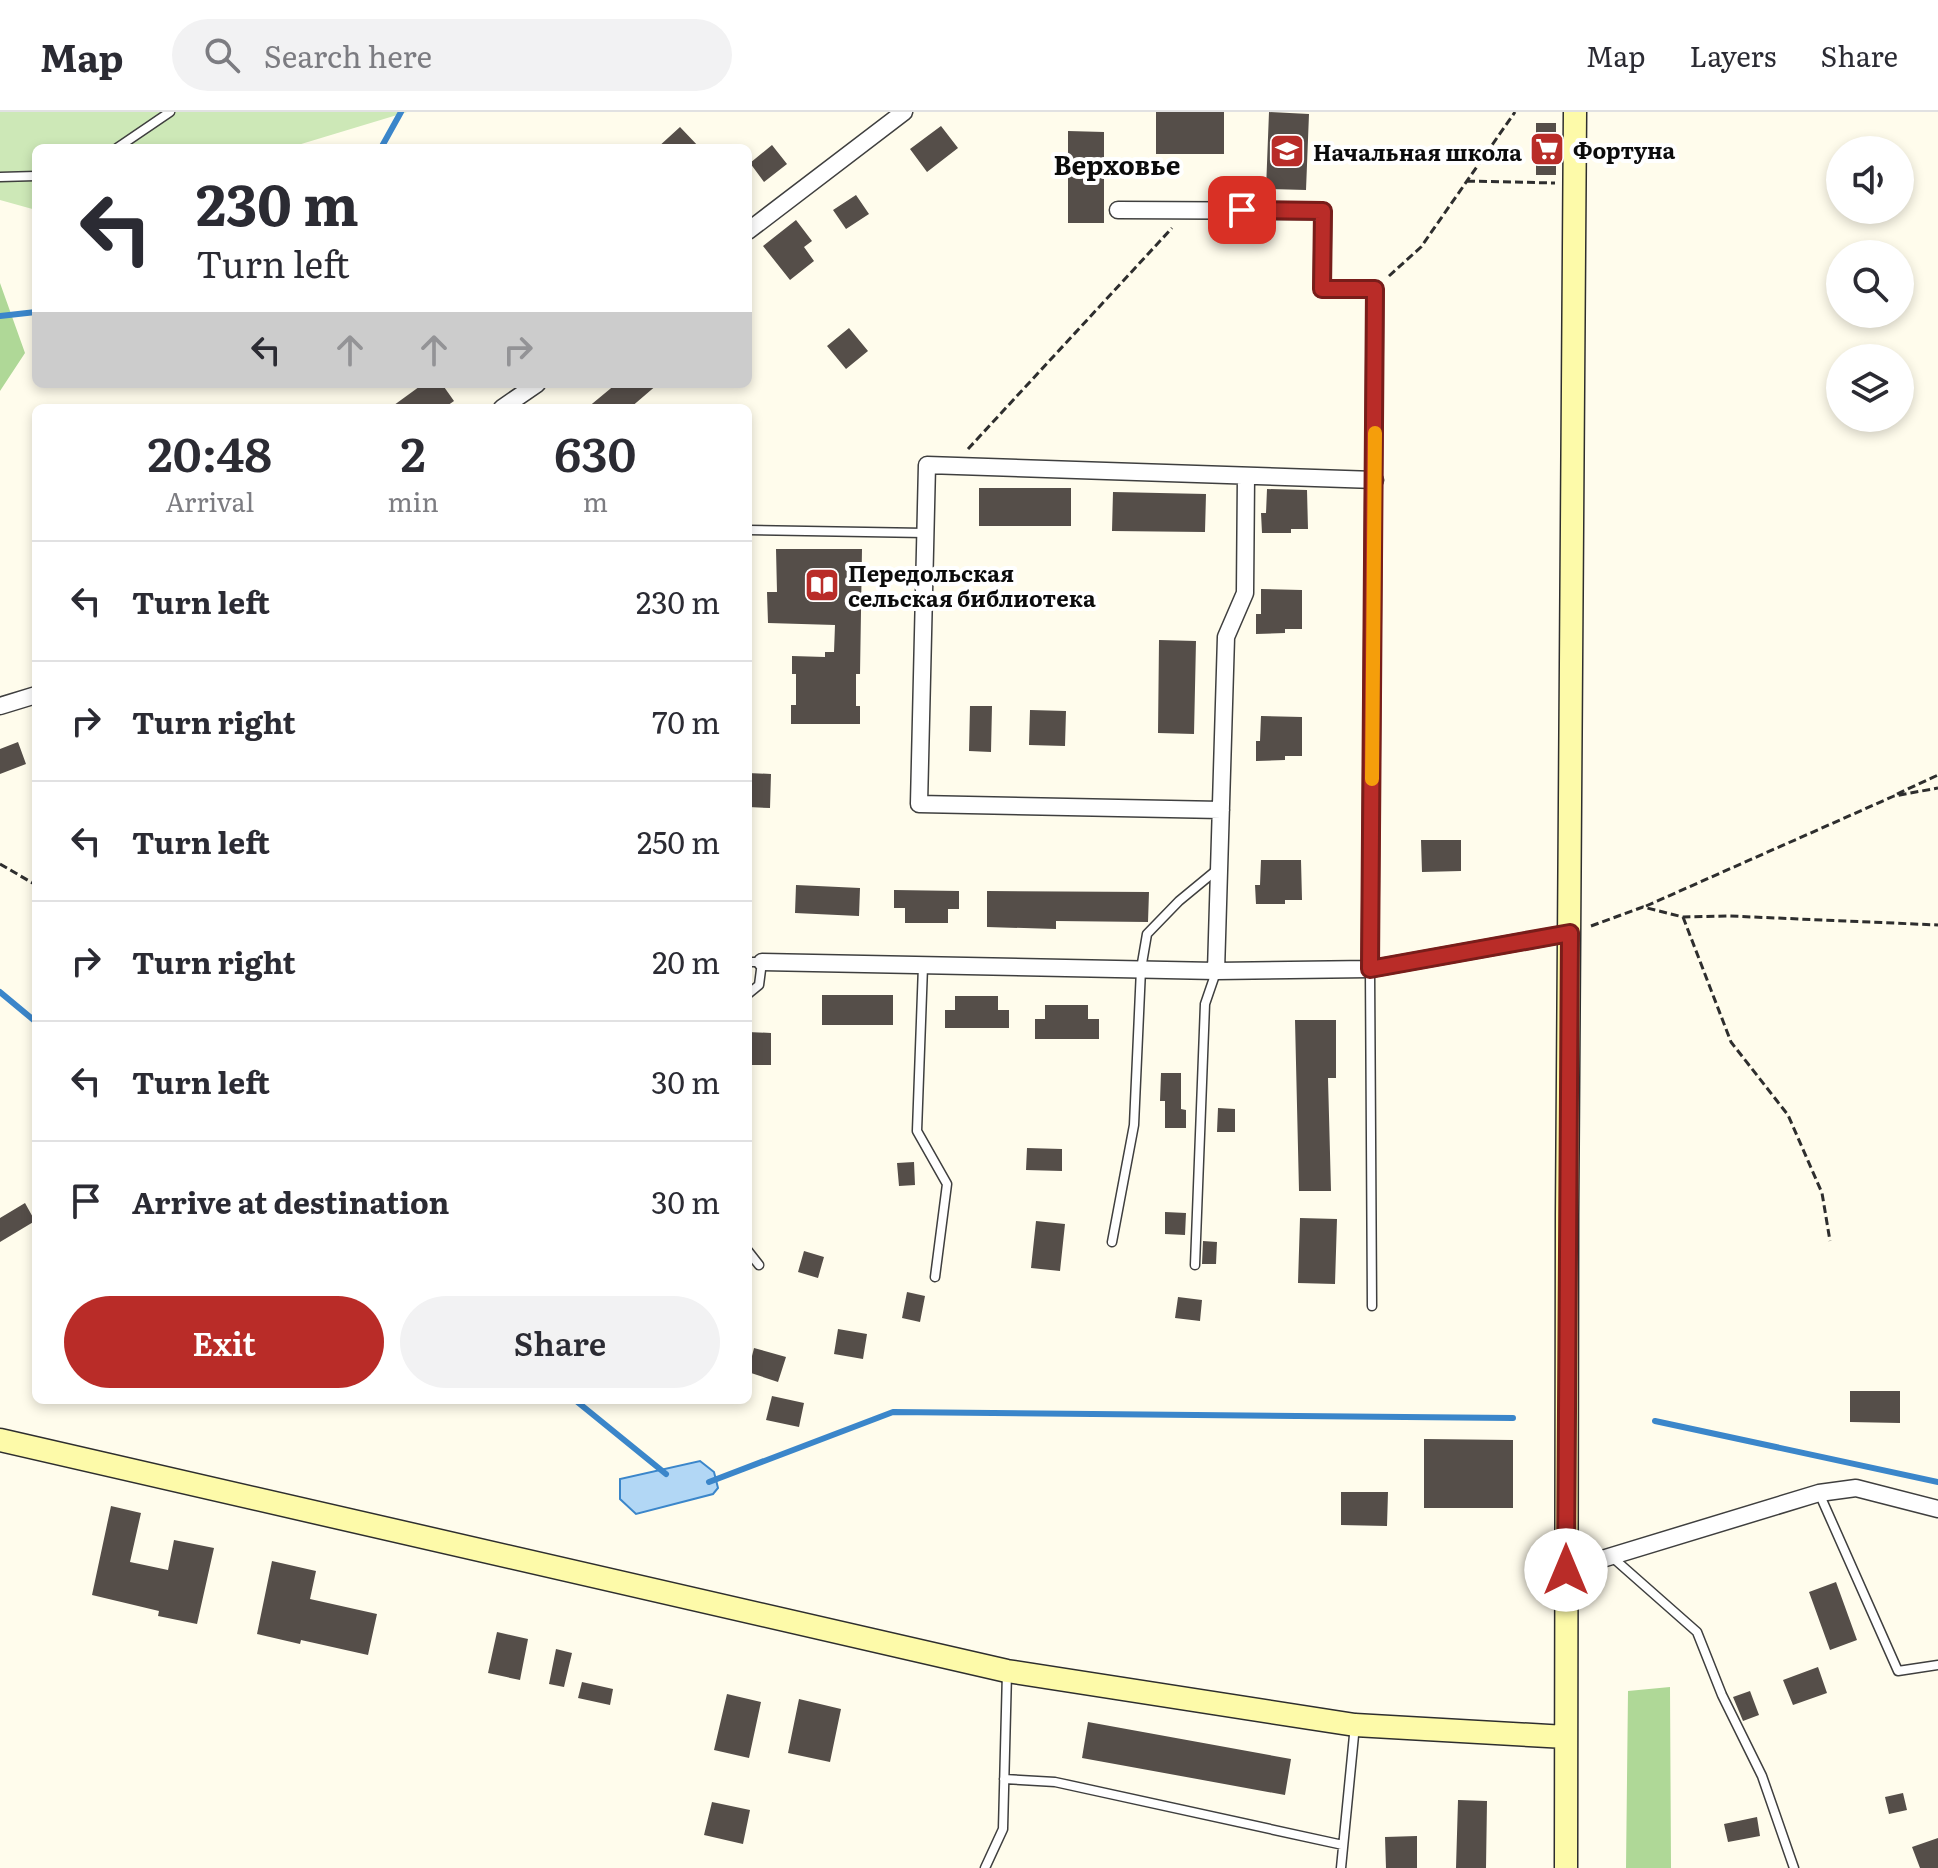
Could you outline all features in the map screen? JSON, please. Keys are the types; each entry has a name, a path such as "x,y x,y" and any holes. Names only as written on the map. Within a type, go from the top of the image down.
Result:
{"main road":[{"path":"1566,1868 1575,112"},
{"path":"0,1440 1007,1671 1355,1725 1566,1737"}],"street":[{"path":"752,228 904,112"},
{"path":"1118,210 1323,211 1322,289 1375,289 1370,969"},
{"path":"508,404 531,388"},
{"path":"1221,810 919,804 927,465 1375,480"},
{"path":"1216,971 1226,637 1245,593 1246,476"},
{"path":"0,706 32,696"},
{"path":"755,962 1216,971 1370,969 1570,933"},
{"path":"1566,1570 1819,1493 1856,1488 1938,1509"}],"lane":[{"path":"123,144 170,112"},
{"path":"0,177 32,176"},
{"path":"752,530 925,533"},
{"path":"1112,1242 1134,1125 1141,969 1147,934 1179,901 1220,867"},
{"path":"752,991 759,985 755,962"},
{"path":"923,965 917,1131 947,1184 935,1277"},
{"path":"1370,969 1372,1306"},
{"path":"1195,1265 1205,1004 1216,971"},
{"path":"752,1256 759,1265"},
{"path":"1819,1493 1898,1671 1938,1665"},
{"path":"1612,1557 1697,1632 1722,1695 1762,1776 1794,1868"},
{"path":"985,1868 1003,1829 1007,1671"},
{"path":"1341,1868 1355,1725"},
{"path":"1004,1779 1055,1782 1343,1845"}],"path":[{"path":"1375,289 1421,247 1515,112"},
{"path":"1467,181 1565,184"},
{"path":"953,466 1188,210"},
{"path":"1570,933 1643,907 1938,775"},
{"path":"1894,796 1938,788"},
{"path":"0,864 32,883"},
{"path":"1643,907 1683,917 1730,916 1938,925"},
{"path":"1683,917 1731,1042 1788,1115 1822,1193 1830,1241"}],"green space":[{"path":"0,112 407,112 301,144 32,144 32,209 0,200"},
{"path":"0,283 25,353 0,391"},
{"path":"1670,1687 1671,1868 1626,1868 1628,1691"}],"water":[{"path":"700,1461 714,1472 718,1488 713,1494 636,1514 620,1499 620,1479"}],"building":[{"path":"1156,112 1224,112 1224,154 1156,154"},
{"name":"Начальная школа","path":"1269,112 1309,114 1306,190 1266,189"},
{"path":"1536,123 1556,123 1556,175 1536,175"},
{"path":"941,126 958,148 927,172 910,149"},
{"path":"680,127 696,144 661,144"},
{"path":"1068,131 1104,132 1104,223 1068,223"},
{"path":"772,145 787,164 764,182 752,161"},
{"path":"856,195 869,214 846,229 833,210"},
{"path":"796,220 812,241 804,247 814,261 790,280 763,246"},
{"path":"849,328 868,351 846,369 827,346"},
{"path":"418,388 445,388 454,401 450,404 396,404"},
{"path":"611,388 653,388 635,404 592,404"},
{"path":"979,488 1071,488 1071,526 979,526"},
{"path":"1267,489 1307,490 1308,529 1291,529 1291,533 1262,533 1261,513 1266,513"},
{"path":"1113,492 1206,494 1205,532 1112,531"},
{"path":"776,549 862,549 860,674 856,674 856,706 860,706 860,724 791,724 791,705 796,705 796,674 792,674 792,656 825,657 825,652 834,652 835,625 768,623 767,592 777,592"},
{"path":"1261,589 1302,590 1302,629 1256,634 1256,614 1261,614"},
{"path":"1159,640 1196,641 1194,734 1158,733"},
{"path":"970,706 992,706 991,752 969,751"},
{"path":"1030,710 1066,711 1065,746 1029,745"},
{"path":"1261,716 1302,717 1302,756 1256,761"},
{"path":"18,742 26,764 0,774 0,749"},
{"path":"752,773 771,774 770,808 752,807"},
{"path":"1421,840 1461,840 1461,871 1422,872"},
{"path":"1261,860 1301,860 1302,900 1285,900 1285,904 1256,904 1255,885 1260,885"},
{"path":"796,885 860,888 859,916 795,913"},
{"path":"894,890 959,891 959,909 948,909 948,923 905,923 905,908 894,908"},
{"path":"987,891 1149,892 1148,922 1056,921 1056,929 987,927"},
{"path":"822,995 893,995 893,1025 822,1025"},
{"path":"955,996 998,996 998,1010 1009,1010 1009,1028 945,1028 945,1010 955,1010"},
{"path":"1045,1005 1088,1005 1088,1019 1099,1019 1099,1039 1035,1039 1035,1019 1045,1019"},
{"path":"1295,1020 1336,1020 1336,1078 1328,1078 1331,1191 1299,1191"},
{"path":"752,1032 771,1033 771,1065 752,1065"},
{"path":"1161,1073 1181,1073 1181,1109 1186,1110 1186,1128 1165,1128 1165,1101 1160,1101"},
{"path":"1218,1108 1235,1109 1235,1132 1217,1132"},
{"path":"1027,1148 1062,1149 1062,1171 1026,1170"},
{"path":"914,1162 915,1185 899,1186 897,1163"},
{"path":"25,1203 32,1223 0,1242 0,1218"},
{"path":"1165,1212 1186,1213 1185,1235 1165,1234"},
{"path":"1300,1218 1337,1219 1335,1284 1298,1283"},
{"path":"1036,1221 1065,1224 1060,1271 1031,1268"},
{"path":"1203,1241 1217,1242 1216,1264 1202,1264"},
{"path":"804,1251 824,1257 818,1278 798,1272"},
{"path":"907,1292 925,1296 920,1322 902,1318"},
{"path":"1178,1297 1202,1300 1200,1321 1175,1318"},
{"path":"838,1329 867,1334 863,1359 834,1354"},
{"path":"754,1348 786,1357 778,1382 752,1373"},
{"path":"1850,1391 1900,1391 1900,1423 1850,1422"},
{"path":"772,1396 804,1403 799,1427 766,1420"},
{"path":"1424,1439 1513,1440 1513,1508 1424,1508"},
{"path":"1341,1492 1388,1492 1387,1526 1341,1525"},
{"path":"111,1506 141,1513 130,1562 168,1570 174,1540 214,1548 197,1624 158,1616 159,1611 92,1595"},
{"path":"272,1561 316,1571 310,1599 377,1614 368,1655 257,1634"},
{"path":"1836,1582 1857,1640 1830,1650 1809,1592"},
{"path":"497,1632 528,1639 520,1680 488,1673"},
{"path":"556,1649 572,1653 564,1687 549,1684"},
{"path":"1818,1667 1827,1693 1793,1705 1783,1680"},
{"path":"582,1682 613,1689 610,1705 578,1698"},
{"path":"1750,1691 1759,1715 1743,1721 1733,1697"},
{"path":"727,1694 761,1702 749,1758 714,1750"},
{"path":"799,1699 841,1709 830,1762 788,1753"},
{"path":"1088,1722 1291,1759 1285,1795 1082,1758"},
{"path":"1903,1793 1907,1810 1889,1814 1885,1797"},
{"path":"1458,1800 1487,1801 1486,1868 1456,1868"},
{"path":"712,1802 750,1810 743,1844 704,1835"},
{"path":"1757,1817 1760,1836 1728,1842 1724,1824"},
{"path":"1417,1836 1417,1868 1386,1868 1385,1837"},
{"path":"1938,1838 1938,1868 1920,1868 1912,1847"}],"waterway":[{"path":"383,144 401,112"},
{"path":"0,316 32,312"},
{"path":"0,992 32,1019"},
{"path":"580,1404 666,1474"},
{"path":"709,1482 893,1412 1513,1418"},
{"path":"1655,1421 1938,1482"}],"slow traffic":[{"path":"1372,779 1375,433"}],"place":[{"name":"Фортуна","path":"1547,149"},
{"name":"Начальная школа","path":"1287,151"},
{"name":"Передольская сельская библиотека","path":"822,585"}],"district":[{"name":"Верховье","path":"1117,163"}],"route":[{"path":"1242,210 1323,211 1322,289 1375,289 1370,969 1570,933 1566,1570"}]}
